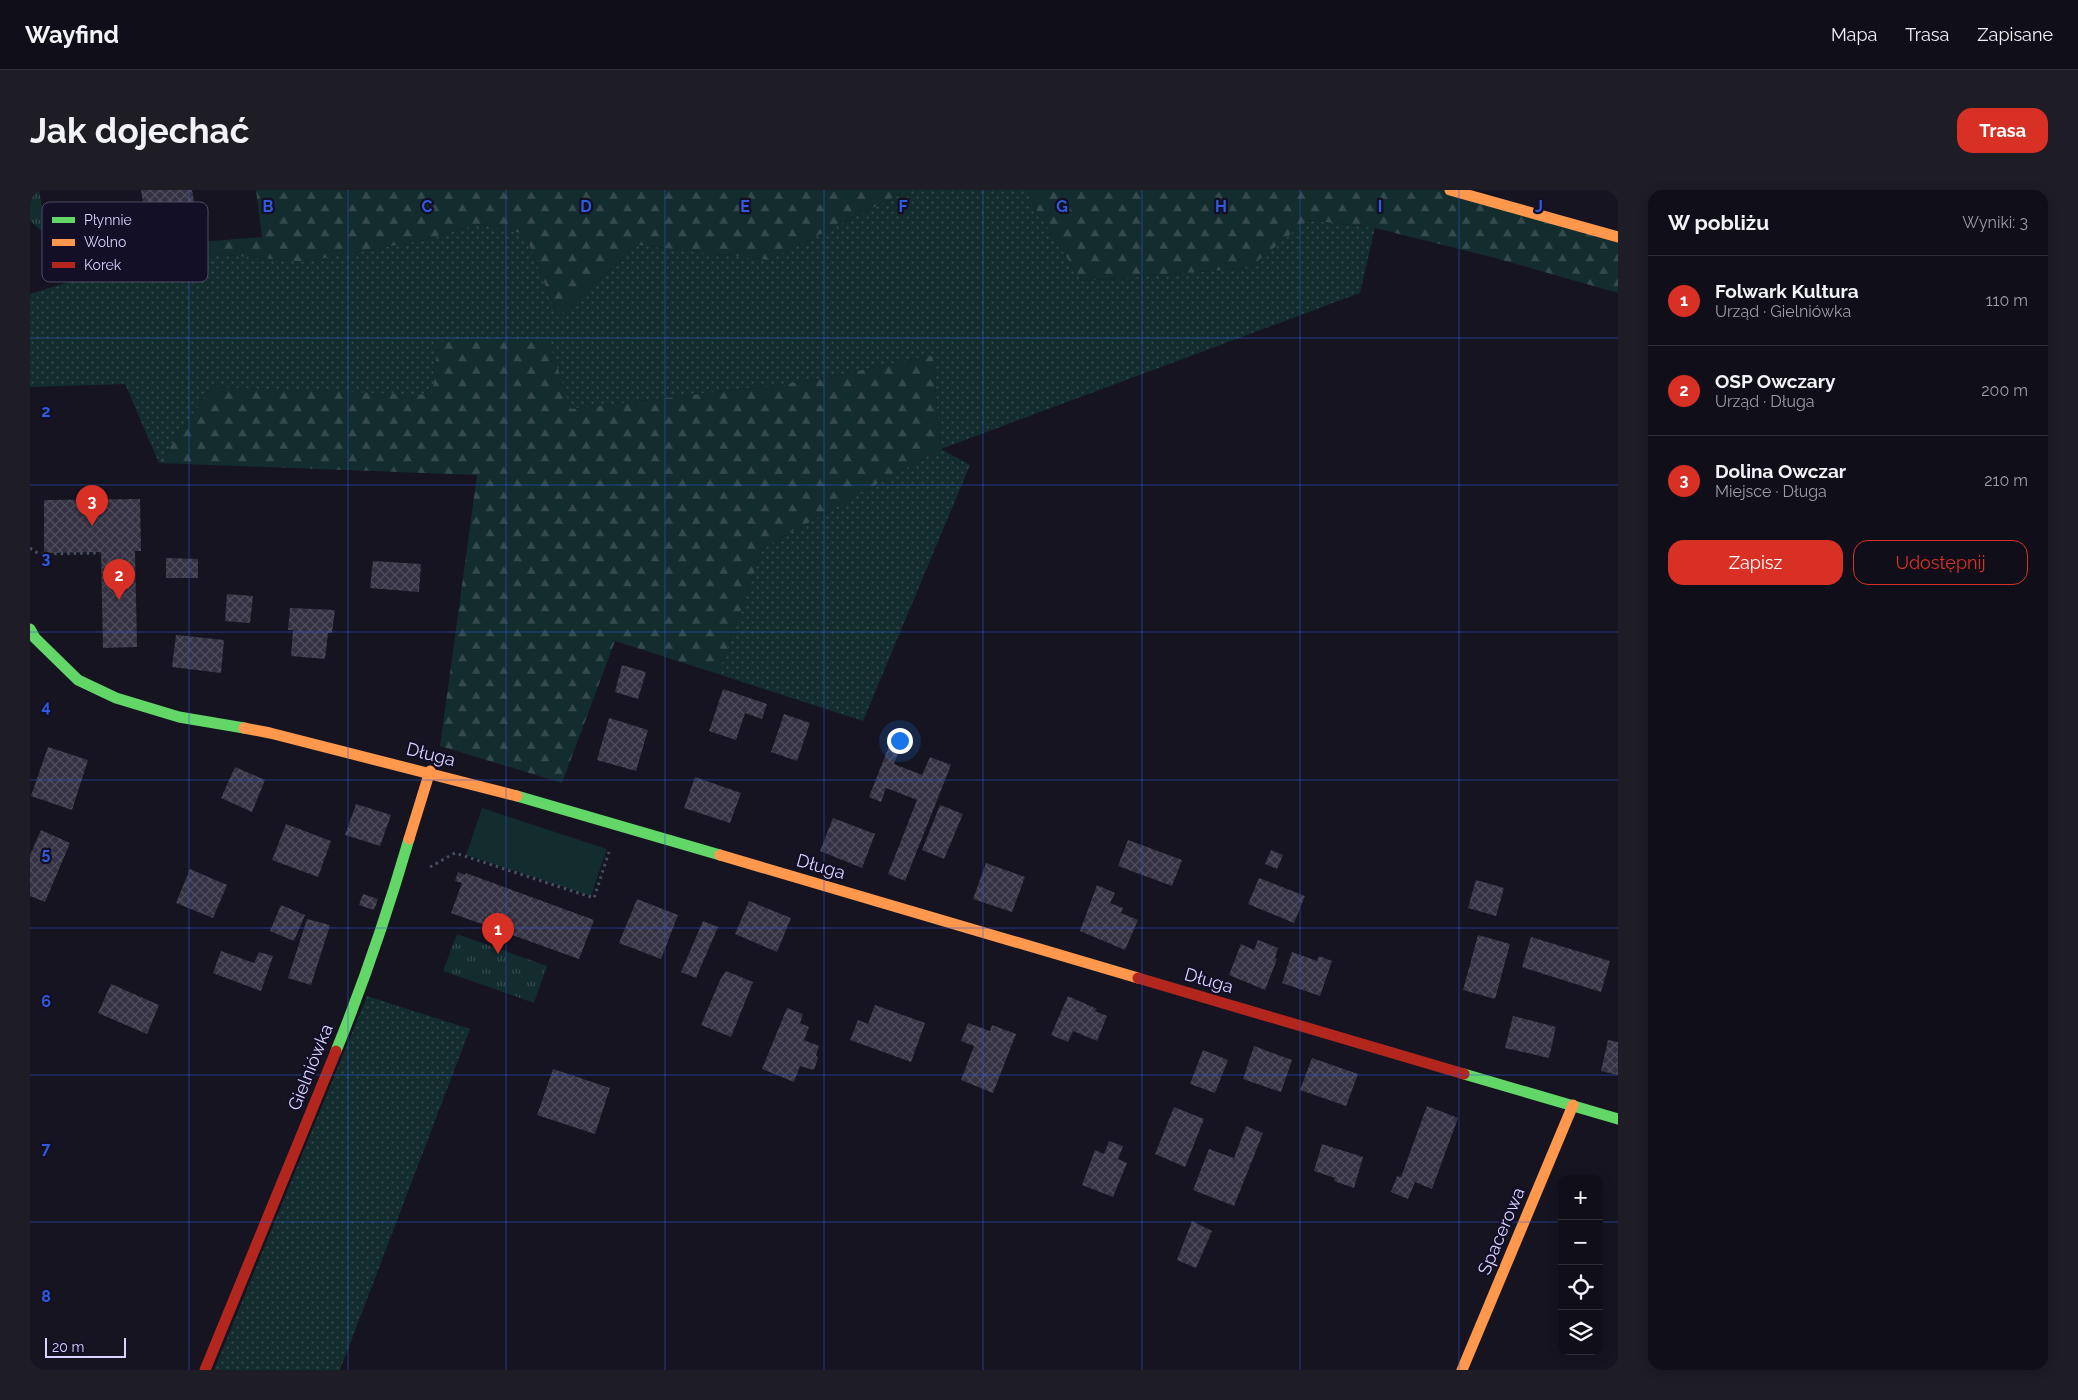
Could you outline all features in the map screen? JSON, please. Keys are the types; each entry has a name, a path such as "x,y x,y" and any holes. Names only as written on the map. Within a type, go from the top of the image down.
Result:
{"street":[{"path":"1450,190 1618,237"},
{"name":"Długa","path":"30,629 36,638 78,680 116,698 179,717 270,733 430,771 1618,1119"},
{"name":"Gielniówka","path":"205,1370 351,1014 394,890 430,771"},
{"name":"Spacerowa","path":"1462,1370 1573,1105"}],"path":[{"path":"30,548 39,554 100,553"},
{"path":"428,874 431,866 455,853 594,898 611,845"}],"green space":[{"path":"30,190 39,190 42,207 42,232 30,221"},
{"path":"256,190 908,190 769,260 638,245 558,317 525,234 479,224 424,240 304,262 208,253 208,241 262,237"},
{"path":"908,190 1028,190 1032,203 1082,281 1249,268 1307,220 1375,228 1360,293 941,449 970,465 863,721 718,674 763,548 940,449 933,355 810,381 571,409 438,342 432,396 212,387 159,463 125,384 30,387 30,294 69,282 208,282 208,253 304,262 424,240 479,224 525,234 558,317 638,245 769,260"},
{"path":"1028,190 1455,190 1618,236 1618,293 1495,258 1375,228 1308,220 1249,268 1082,281 1032,203"},
{"path":"548,338 571,409 810,381 933,355 940,449 763,548 718,674 615,641 562,783 440,746 477,475 159,463 212,387 432,395 438,342"},
{"path":"482,808 607,849 591,896 466,855"},
{"path":"457,934 547,966 534,1003 443,971"},
{"path":"367,996 470,1029 340,1370 214,1370"}],"building":[{"path":"141,190 192,190 194,202 143,202"},
{"path":"140,499 141,551 135,551 137,647 103,648 101,552 44,553 44,500"},
{"path":"166,558 198,559 198,578 166,578"},
{"path":"373,561 421,564 419,592 370,588"},
{"path":"227,594 253,596 250,623 225,621"},
{"path":"290,608 335,610 332,633 328,633 325,659 291,656 293,630 288,630"},
{"path":"176,635 224,640 221,673 172,667"},
{"path":"622,665 646,672 638,699 615,692"},
{"path":"723,689 767,704 762,719 745,713 736,740 709,731"},
{"path":"784,714 810,723 797,761 771,752"},
{"path":"609,718 648,730 636,771 597,760"},
{"path":"891,741 901,745 894,764 922,775 930,757 951,765 905,881 888,874 917,800 886,788 881,802 869,797"},
{"path":"48,747 88,760 72,810 31,796"},
{"path":"235,767 265,780 252,812 221,798"},
{"path":"695,777 741,793 730,823 684,808"},
{"path":"356,804 391,815 380,846 345,835"},
{"path":"940,805 963,814 944,859 922,850"},
{"path":"833,818 875,834 862,868 820,851"},
{"path":"286,824 331,841 318,877 272,860"},
{"path":"41,830 70,843 45,902 30,896 30,855"},
{"path":"1128,840 1182,860 1172,886 1118,866"},
{"path":"1271,850 1283,855 1277,869 1265,864"},
{"path":"986,863 1025,877 1012,912 973,899"},
{"path":"190,869 227,885 213,918 176,903"},
{"path":"458,872 465,875 466,873 594,920 579,959 451,913 462,883 455,881"},
{"path":"1259,878 1305,896 1294,923 1248,904"},
{"path":"1476,880 1504,888 1496,916 1468,908"},
{"path":"1097,885 1115,893 1110,903 1123,908 1121,913 1138,920 1125,950 1080,931"},
{"path":"363,894 378,899 374,910 359,905"},
{"path":"637,899 678,915 661,959 619,943"},
{"path":"749,901 791,918 777,952 735,934"},
{"path":"281,905 305,915 294,941 270,931"},
{"path":"307,919 330,925 311,985 288,978"},
{"path":"703,921 718,927 696,978 681,972"},
{"path":"1478,935 1510,944 1495,999 1463,990"},
{"path":"1531,937 1610,961 1601,992 1522,967"},
{"path":"1258,940 1278,948 1275,958 1277,959 1265,990 1229,975 1241,944 1254,950"},
{"path":"221,951 254,963 259,952 273,956 261,991 213,973"},
{"path":"1292,952 1317,961 1319,956 1332,961 1320,996 1282,983"},
{"path":"726,971 753,982 731,1037 701,1025 720,980"},
{"path":"111,984 159,1005 147,1034 98,1013"},
{"path":"1068,996 1097,1009 1095,1011 1107,1016 1097,1041 1073,1031 1068,1042 1051,1035"},
{"path":"875,1005 925,1023 911,1062 850,1040 858,1020 868,1024"},
{"path":"787,1008 803,1014 800,1023 809,1027 804,1040 819,1046 814,1070 800,1066 794,1082 762,1069"},
{"path":"1513,1016 1556,1027 1549,1058 1505,1048"},
{"path":"968,1023 990,1031 992,1025 1016,1034 993,1093 961,1080 974,1046 961,1041"},
{"path":"1608,1040 1618,1042 1618,1075 1601,1071"},
{"path":"1254,1046 1292,1060 1281,1092 1243,1079"},
{"path":"1203,1050 1228,1060 1215,1093 1190,1084"},
{"path":"1312,1058 1358,1074 1346,1106 1300,1090"},
{"path":"553,1069 610,1088 595,1134 537,1115"},
{"path":"1427,1106 1458,1118 1432,1189 1415,1182 1408,1199 1391,1192 1397,1176 1401,1177"},
{"path":"1174,1107 1204,1119 1185,1167 1155,1154"},
{"path":"1246,1126 1263,1133 1234,1206 1193,1190 1209,1149 1234,1158"},
{"path":"1109,1141 1123,1146 1118,1159 1127,1163 1113,1197 1082,1185 1095,1150 1104,1154"},
{"path":"1322,1144 1363,1157 1354,1188 1334,1181 1335,1178 1314,1171"},
{"path":"1192,1221 1212,1231 1196,1268 1177,1260"}],"traffic: fast":[{"path":"30,629 35,638 78,680 116,698 179,717 244,728"},
{"path":"517,796 720,855"},
{"path":"336,1051 375,946 409,839"},
{"path":"1464,1074 1618,1119"}],"traffic: slow":[{"path":"1450,190 1618,237"},
{"path":"244,728 517,796"},
{"path":"409,839 430,771"},
{"path":"720,855 1138,978"},
{"path":"1462,1370 1573,1105"}],"traffic: jam":[{"path":"1138,978 1464,1074"},
{"path":"205,1370 336,1051"}],"place":[{"name":"Dolina Owczar","path":"92,526"},
{"name":"OSP Owczary","path":"119,600"},
{"name":"Folwark Kultura","path":"498,954"}]}
